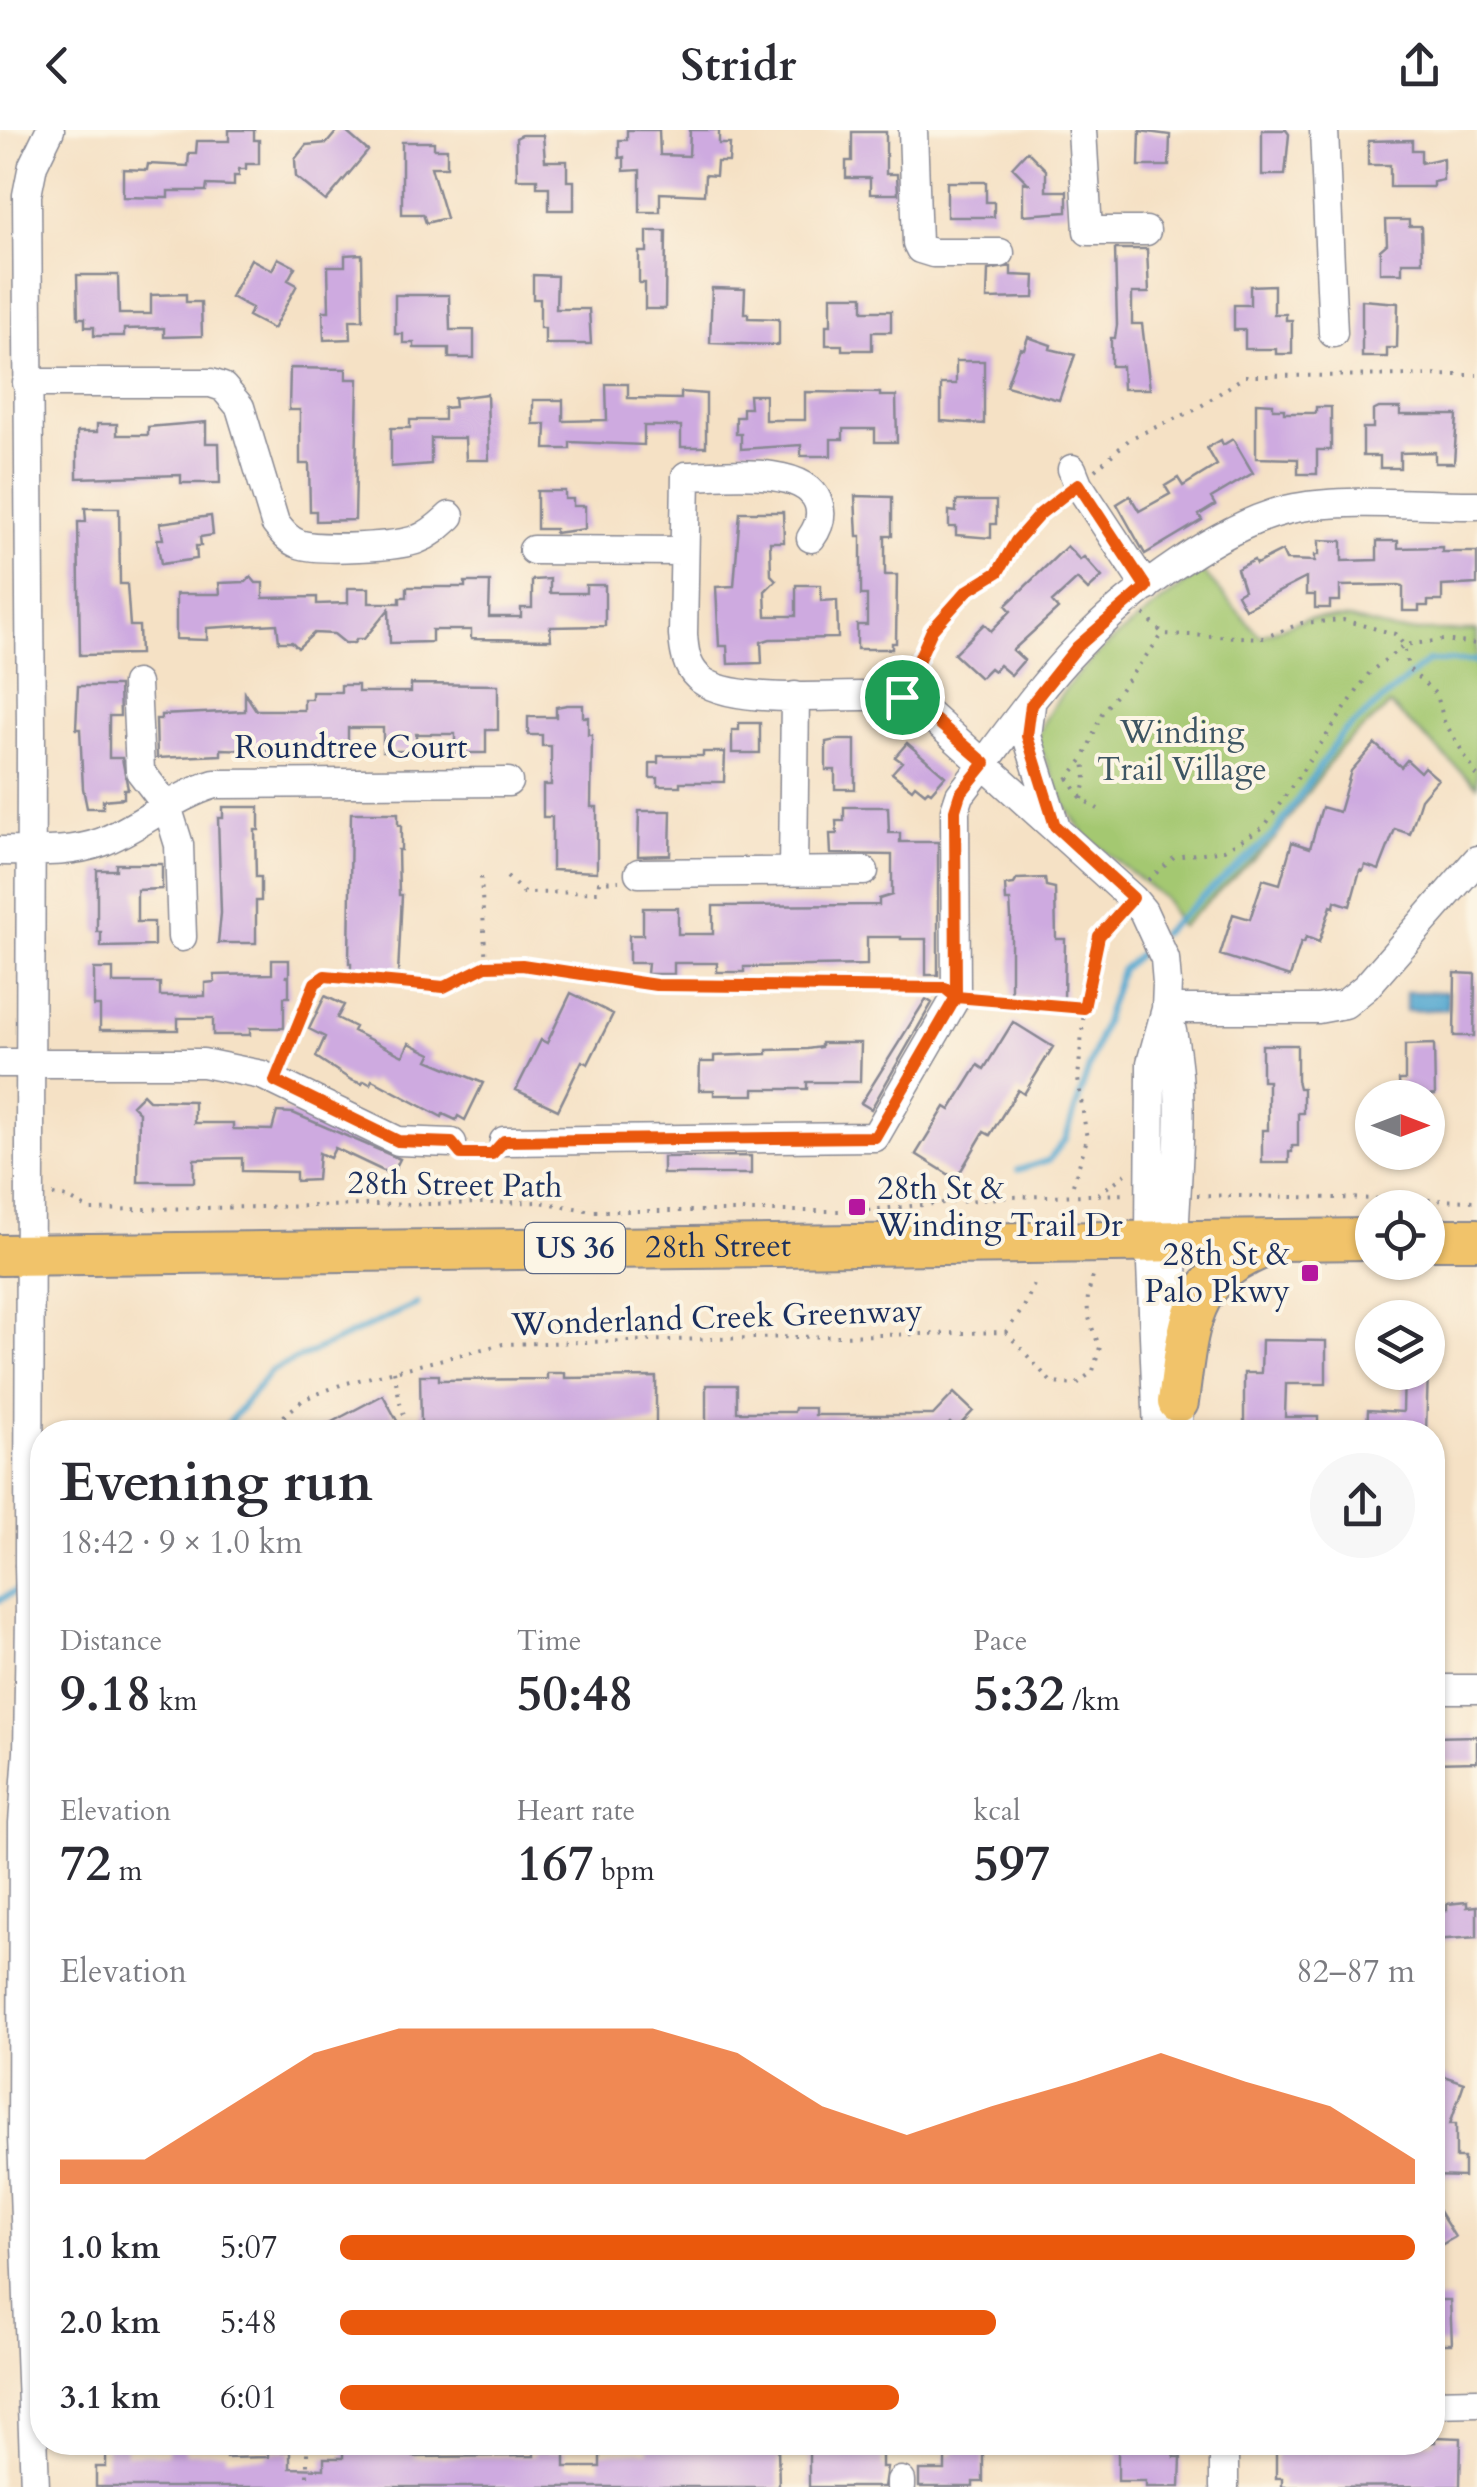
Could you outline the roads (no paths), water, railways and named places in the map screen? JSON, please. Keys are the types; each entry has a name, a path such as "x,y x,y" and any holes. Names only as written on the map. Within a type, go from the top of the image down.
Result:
{"highway":[{"path":"1171,1420 1190,1323 1202,1292 1236,1261 1285,1240"},
{"name":"28th Street","path":"15,1254 1355,1240"},
{"path":"1445,1240 1477,1240"}],"street":[{"path":"30,1616 15,1254 30,1195 31,851 14,628 27,383 27,195 33,165 50,130"},
{"path":"913,130 920,249 933,253 1000,253"},
{"path":"1082,130 1088,231 1146,231"},
{"path":"1324,130 1333,333"},
{"path":"27,383 222,387 240,407 275,523 300,545 400,544 420,538 450,516"},
{"path":"811,538 820,519 820,507 815,495 800,481 783,477 686,476 684,650 698,678 720,690 794,696 902,697 917,704 1138,905 1165,959 1166,1009 1151,1063 1164,1193 1162,1240 1171,1420"},
{"path":"1075,476 1139,594"},
{"path":"504,1141 875,1137 956,997 955,810 960,794 1077,647 1139,594 1205,547 1278,512 1320,506 1477,505"},
{"path":"532,550 683,551"},
{"path":"136,684 140,771 167,806 181,865 182,936"},
{"path":"792,871 794,696"},
{"path":"1031,705 1027,736 1056,783 1055,826"},
{"name":"Roundtree Court","path":"0,852 83,848 104,841 199,789 227,783 508,782"},
{"path":"1166,1009 1318,1009 1345,1004 1366,987 1477,860"},
{"path":"638,873 864,871"},
{"path":"0,1063 203,1063 244,1070 398,1141 452,1143"},
{"path":"1445,1689 1477,1689"},
{"path":"30,1767 12,1823 11,2138 30,2429"},
{"path":"1445,2403 1477,2402"},
{"path":"32,2455 34,2487"},
{"path":"1224,2455 1224,2487"}],"water":[{"path":"1406,992 1447,992 1448,1009 1406,1011"}],"waterway":[{"path":"1161,934 1275,833 1340,736 1428,661 1477,661"},
{"path":"1018,1170 1049,1160 1066,1138 1121,970 1148,946"},
{"path":"231,1420 271,1371 417,1304"},
{"path":"0,1600 20,1589"}],"place":[{"name":"28th St & Winding Trail Dr","path":"857,1207"},
{"name":"28th St & Palo Pkwy","path":"1310,1273"}],"park label":[{"name":"Winding Trail Village","path":"1182,752"}]}
